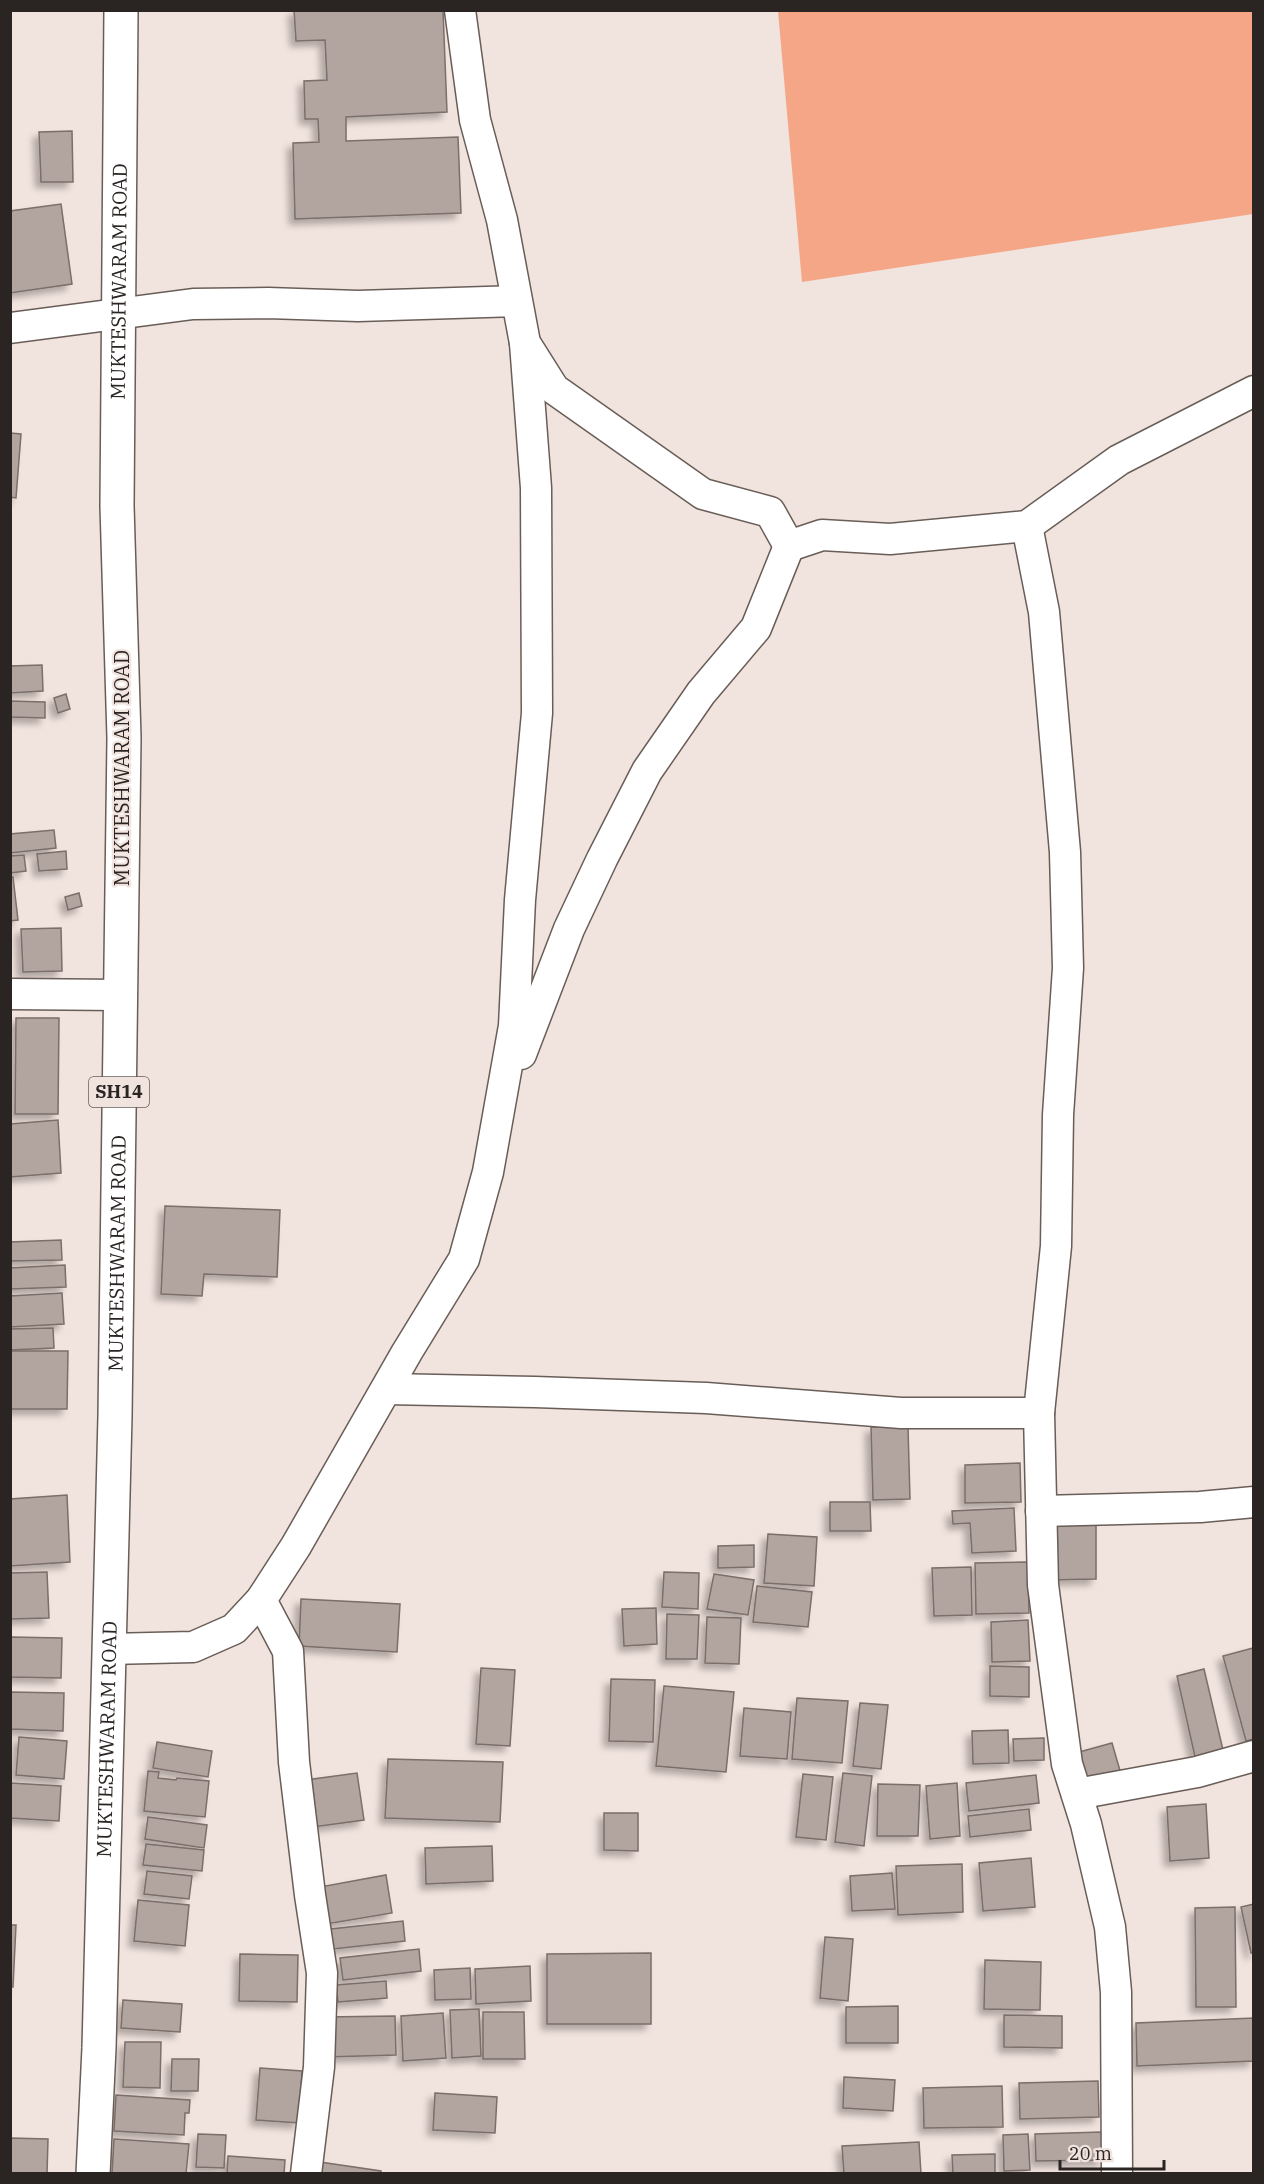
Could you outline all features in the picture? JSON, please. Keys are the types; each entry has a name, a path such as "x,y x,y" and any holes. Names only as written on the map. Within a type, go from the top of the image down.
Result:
{"main road":[{"name":"MUKTESHWARAM ROAD","path":"93,2174 99,2048 115,1416 124,738 117,506 121,10"}],"street":[{"path":"109,1649 193,1647 234,1629 261,1600 296,1546 464,1259 488,1172 514,1026 520,900 537,713 537,488 525,343 502,220 475,120 460,10"},
{"path":"10,328 193,304 268,303 358,306 516,301"},
{"path":"525,343 554,389 703,494 770,513 789,546"},
{"path":"501,1107 569,929 647,771 701,693 756,628 789,546 822,535 890,539 1027,526 1119,460 1254,391"},
{"path":"1027,526 1044,612 1065,852 1068,968 1058,1116 1056,1246 1039,1413 1042,1585 1067,1764 1086,1824 1110,1927 1116,1992 1117,2174"},
{"path":"10,993 120,995"},
{"path":"387,1389 706,1398 901,1413 1039,1413"},
{"path":"1041,1511 1200,1507 1254,1502"},
{"path":"261,1600 288,1651 294,1762 322,1973 319,2067 306,2174"},
{"path":"1077,1794 1197,1772 1254,1756"}],"shaded area":[{"path":"778,11 1252,11 1253,214 802,282"}],"building":[{"path":"294,10 443,10 447,112 346,117 346,141 458,137 461,213 295,219 293,143 319,142 318,119 305,119 304,81 327,80 325,40 296,41"},
{"path":"72,131 73,182 41,182 39,132"},
{"path":"61,204 72,284 10,293 10,211"},
{"path":"10,433 21,434 16,498 10,497"},
{"path":"42,665 43,691 10,693 10,666"},
{"path":"66,694 70,709 58,713 54,698"},
{"path":"10,701 45,702 45,718 10,717"},
{"path":"54,830 56,848 10,853 10,834"},
{"path":"66,851 67,869 39,871 37,854"},
{"path":"24,855 26,871 10,873 10,856"},
{"path":"10,877 13,877 18,920 10,921"},
{"path":"79,893 82,906 68,910 65,897"},
{"path":"61,928 62,971 23,972 21,929"},
{"path":"16,1018 59,1018 58,1114 15,1114"},
{"path":"58,1120 61,1173 10,1177 10,1124"},
{"path":"165,1206 280,1210 277,1277 204,1274 202,1296 161,1294"},
{"path":"61,1240 62,1260 10,1261 10,1242"},
{"path":"65,1265 66,1287 10,1289 10,1268"},
{"path":"62,1293 64,1324 10,1327 10,1296"},
{"path":"53,1328 54,1348 10,1350 10,1329"},
{"path":"10,1351 68,1351 67,1409 10,1409"},
{"path":"871,1427 908,1427 910,1499 873,1500"},
{"path":"1020,1463 1021,1502 965,1503 965,1465"},
{"path":"67,1495 70,1562 10,1566 10,1499"},
{"path":"830,1502 870,1502 871,1531 830,1531"},
{"path":"1014,1508 1016,1551 972,1553 970,1523 953,1524 952,1511"},
{"path":"1048,1524 1096,1524 1096,1579 1048,1580"},
{"path":"768,1534 817,1537 814,1586 764,1583"},
{"path":"754,1545 754,1567 718,1568 718,1546"},
{"path":"1028,1562 1029,1613 976,1614 975,1563"},
{"path":"971,1567 972,1615 934,1616 932,1568"},
{"path":"47,1572 49,1618 10,1619 10,1573"},
{"path":"664,1572 699,1573 698,1609 662,1607"},
{"path":"714,1574 754,1580 748,1615 707,1609"},
{"path":"757,1586 812,1592 808,1627 753,1622"},
{"path":"301,1599 400,1604 397,1652 299,1646"},
{"path":"656,1608 657,1644 624,1646 622,1609"},
{"path":"667,1614 699,1615 697,1659 666,1659"},
{"path":"707,1617 741,1618 739,1664 705,1663"},
{"path":"1028,1620 1030,1661 992,1662 991,1622"},
{"path":"10,1637 62,1638 61,1678 10,1677"},
{"path":"1253,1648 1254,1739 1246,1741 1223,1656"},
{"path":"990,1666 1029,1667 1029,1697 990,1696"},
{"path":"481,1668 515,1670 510,1746 476,1744"},
{"path":"1204,1669 1223,1750 1195,1757 1177,1676"},
{"path":"611,1679 655,1680 653,1742 609,1741"},
{"path":"664,1686 734,1692 726,1772 656,1766"},
{"path":"10,1692 64,1693 63,1731 10,1729"},
{"path":"797,1698 848,1701 842,1763 792,1759"},
{"path":"860,1703 888,1705 881,1769 853,1766"},
{"path":"744,1708 791,1712 787,1759 740,1756"},
{"path":"1008,1730 1009,1763 973,1764 972,1731"},
{"path":"19,1737 67,1741 64,1779 16,1775"},
{"path":"1044,1738 1044,1760 1014,1761 1013,1739"},
{"path":"157,1742 212,1751 208,1777 153,1768"},
{"path":"1112,1743 1121,1774 1081,1785 1072,1754"},
{"path":"388,1759 503,1762 500,1822 385,1818"},
{"path":"148,1771 159,1772 158,1778 209,1781 205,1817 144,1811"},
{"path":"357,1773 364,1820 313,1827 306,1780"},
{"path":"843,1773 872,1776 864,1846 835,1842"},
{"path":"803,1774 833,1777 826,1840 796,1837"},
{"path":"1036,1775 1039,1803 969,1811 966,1783"},
{"path":"10,1783 61,1786 59,1821 10,1818"},
{"path":"957,1783 960,1836 930,1839 926,1786"},
{"path":"878,1784 920,1785 918,1836 877,1836"},
{"path":"1206,1804 1209,1858 1170,1861 1167,1807"},
{"path":"1029,1809 1031,1830 970,1837 968,1816"},
{"path":"604,1813 638,1813 638,1851 604,1850"},
{"path":"148,1817 207,1825 204,1848 145,1839"},
{"path":"146,1844 204,1850 202,1871 143,1865"},
{"path":"492,1846 493,1881 426,1884 425,1848"},
{"path":"1031,1858 1035,1907 983,1911 979,1863"},
{"path":"962,1864 963,1912 898,1915 896,1866"},
{"path":"147,1871 192,1876 189,1899 144,1894"},
{"path":"892,1873 895,1909 852,1911 850,1876"},
{"path":"386,1875 392,1913 326,1924 320,1887"},
{"path":"138,1900 189,1905 185,1946 134,1941"},
{"path":"1254,1904 1254,1953 1251,1953 1241,1907"},
{"path":"1235,1907 1236,2007 1196,2007 1195,1908"},
{"path":"403,1921 405,1941 333,1949 331,1929"},
{"path":"10,1925 16,1925 13,1987 10,1987"},
{"path":"825,1937 853,1939 848,2001 820,1998"},
{"path":"419,1949 421,1971 343,1980 340,1958"},
{"path":"651,1953 651,2024 547,2024 547,1954"},
{"path":"240,1954 298,1955 297,2002 239,2001"},
{"path":"985,1960 1041,1962 1040,2010 984,2009"},
{"path":"530,1966 531,2001 476,2004 475,1969"},
{"path":"470,1968 471,1999 435,2000 434,1970"},
{"path":"386,1981 387,1998 338,2002 336,1985"},
{"path":"123,2000 182,2004 180,2032 121,2028"},
{"path":"898,2006 898,2043 846,2043 846,2007"},
{"path":"479,2009 481,2056 452,2058 450,2010"},
{"path":"483,2012 524,2012 525,2059 483,2059"},
{"path":"443,2013 446,2058 403,2061 401,2016"},
{"path":"1004,2015 1062,2016 1062,2048 1004,2047"},
{"path":"395,2016 396,2055 325,2057 324,2017"},
{"path":"1254,2018 1254,2061 1137,2066 1136,2023"},
{"path":"125,2042 161,2042 160,2088 123,2087"},
{"path":"172,2059 199,2059 198,2091 171,2091"},
{"path":"260,2068 302,2071 299,2123 256,2120"},
{"path":"844,2077 895,2080 893,2111 843,2108"},
{"path":"1098,2081 1099,2117 1020,2119 1019,2083"},
{"path":"1002,2086 1003,2127 924,2128 923,2088"},
{"path":"435,2093 497,2097 495,2133 433,2130"},
{"path":"116,2095 190,2100 189,2113 185,2113 184,2135 114,2131"},
{"path":"1102,2132 1103,2160 1036,2161 1035,2134"},
{"path":"198,2134 226,2135 224,2168 196,2167"},
{"path":"1028,2134 1030,2170 1004,2171 1003,2135"},
{"path":"10,2138 48,2139 47,2174 10,2174"},
{"path":"114,2139 189,2144 186,2174 112,2174"},
{"path":"919,2142 921,2174 844,2174 842,2146"},
{"path":"995,2154 995,2174 953,2174 952,2155"},
{"path":"228,2156 285,2160 284,2174 227,2174"},
{"path":"313,2161 381,2171 381,2174 311,2174"}]}
